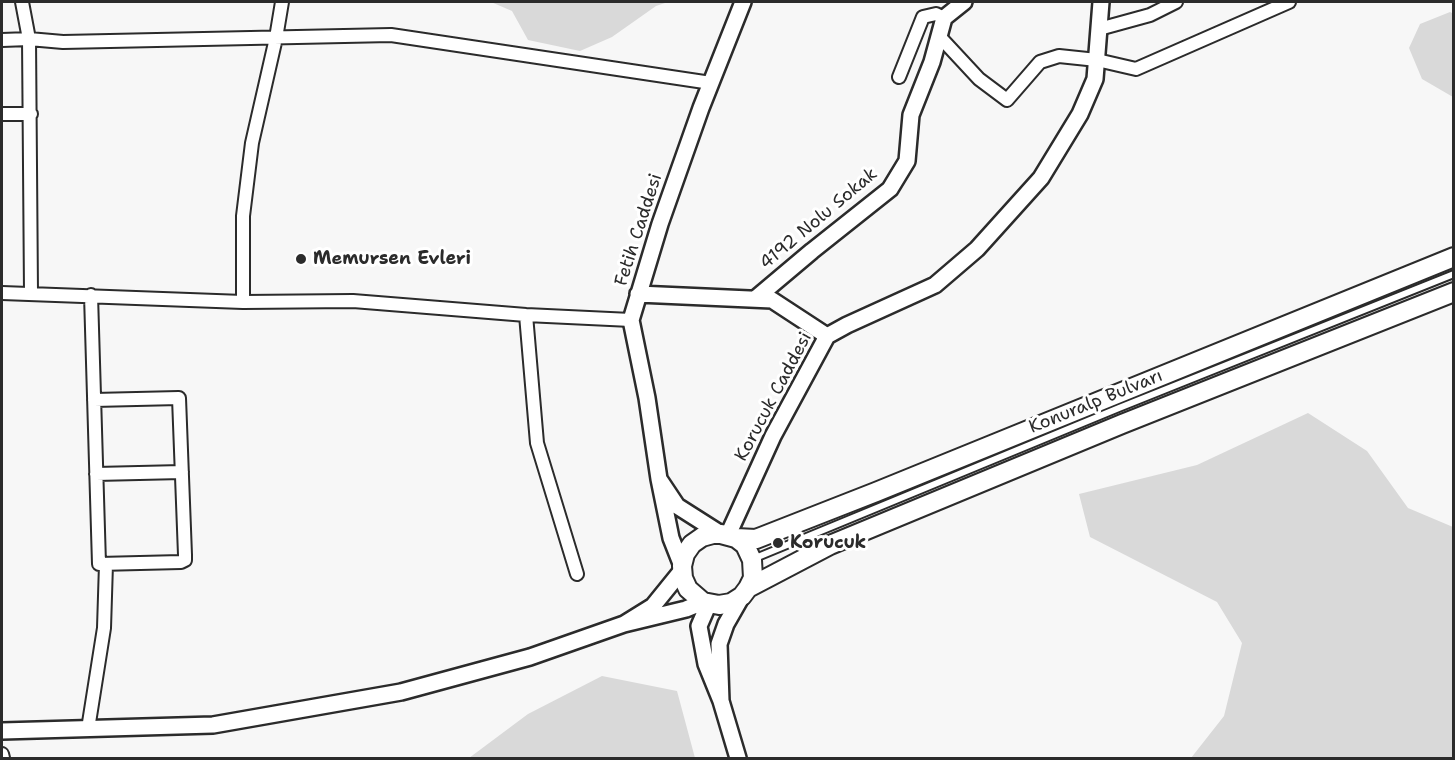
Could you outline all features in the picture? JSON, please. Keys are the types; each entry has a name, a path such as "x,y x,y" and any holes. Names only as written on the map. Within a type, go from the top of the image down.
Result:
{"main road":[{"name":"Konuralp Bulvarı","path":"728,536 756,539 1454,257"},
{"name":"Konuralp Bulvarı","path":"745,592 830,545 1111,429 1454,292"},
{"path":"728,536 745,545 752,560 753,578 745,592 731,603 719,605 706,602 688,589 683,578 682,567 685,554 692,544 702,537 728,536"}],"street":[{"path":"22,2 29,39 31,293"},
{"path":"243,302 243,216 251,153 282,2"},
{"name":"Fetih Caddesi","path":"682,567 671,538 631,320 664,214 711,82 743,2"},
{"path":"899,77 923,17 936,14 944,18 964,2"},
{"name":"Korucuk Caddesi","path":"728,536 773,435 827,336 935,285 977,249 1041,178 1080,114 1095,79 1101,2"},
{"path":"1099,29 1150,15 1176,2"},
{"path":"939,36 979,79 1007,100 1040,62 1059,56 1097,60 1136,69 1289,2"},
{"name":"4192 Nolu Sokak","path":"755,299 890,189 907,160 911,115 932,62 944,18"},
{"path":"2,40 29,39 63,42 391,35 711,82"},
{"path":"2,114 31,114"},
{"path":"2,293 243,302 353,301 526,315 631,320"},
{"path":"639,294 772,300 827,336"},
{"path":"91,295 96,474 99,564 181,562 184,560 179,398 94,400"},
{"path":"526,315 537,443 577,574"},
{"path":"96,474 182,472"},
{"name":"Fetih Caddesi","path":"659,479 677,506 728,536"},
{"path":"88,729 104,628 106,564"},
{"path":"624,624 653,606 682,567"},
{"path":"721,701 719,644 726,624 745,592"},
{"path":"2,731 213,725 401,692 530,657 624,624 706,602"},
{"path":"706,602 699,626 706,664 721,701 738,759"},
{"path":"2,754 3,759"}],"lane":[{"path":"752,560 1119,408 1454,274"}],"shaded area":[{"path":"491,2 668,2 656,6 612,37 580,51 528,40 512,11"},
{"path":"1450,12 1454,14 1453,97 1422,79 1409,48 1420,24"},
{"path":"1308,413 1367,451 1408,508 1453,527 1453,758 1191,758 1224,716 1242,643 1217,602 1090,537 1079,494 1197,465"},
{"path":"602,676 677,691 695,758 469,758 528,714"}],"place":[{"name":"Memursen Evleri","path":"301,259"},
{"name":"Korucuk","path":"778,543"}]}
